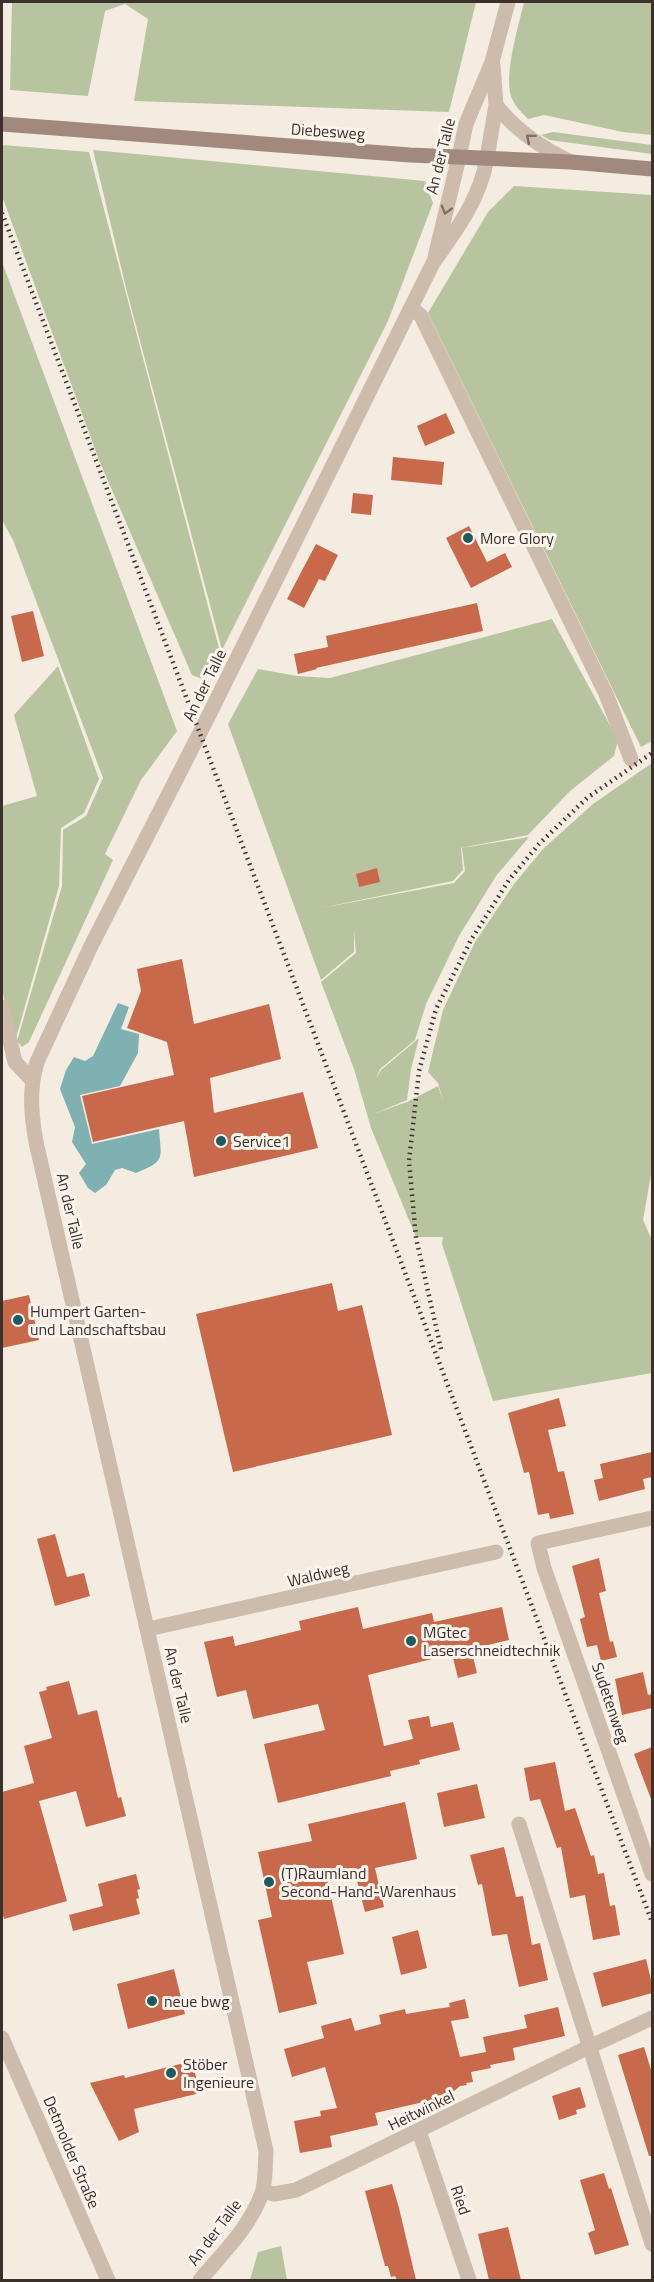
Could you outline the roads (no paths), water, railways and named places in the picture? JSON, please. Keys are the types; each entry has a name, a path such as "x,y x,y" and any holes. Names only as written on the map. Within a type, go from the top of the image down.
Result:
{"main road":[{"name":"Diebesweg","path":"2,124 399,155 571,162 652,169"}],"street":[{"name":"An der Talle","path":"433,263 466,124 492,62 508,2"},
{"name":"An der Talle","path":"200,2280 229,2247 252,2215 263,2191 266,2151 36,1142 32,1118 32,1080 37,1062 91,946 210,713 433,263 471,208 483,179 496,105 492,62"},
{"path":"496,105 507,119 543,149 571,162"},
{"path":"411,307 421,316 591,663 606,694 631,759"},
{"path":"2,1007 15,1062 32,1080"},
{"name":"Sudetenweg","path":"652,1518 538,1543 544,1568 652,1874"},
{"name":"Waldweg","path":"148,1629 496,1552"},
{"path":"519,1824 652,2244"},
{"name":"Heitwinkel","path":"263,2191 274,2194 296,2190 652,2018"},
{"name":"Detmolder Straße","path":"2,2038 108,2280"},
{"name":"Ried","path":"419,2131 469,2280"}],"water":[{"path":"118,1003 129,1007 121,1029 139,1034 138,1053 120,1086 80,1095 92,1144 159,1129 161,1153 157,1162 136,1173 122,1168 115,1170 106,1185 95,1193 88,1188 79,1173 86,1164 72,1142 75,1127 60,1089 66,1070 74,1057 85,1061 93,1056"}],"railway":[{"path":"2,213 652,1922"},
{"path":"441,1349 416,1238 409,1161 419,1071 436,1009 471,940 509,880 539,844 587,798 652,753"}],"place":[{"name":"More Glory","path":"468,538"},
{"name":"Service1","path":"221,1141"},
{"name":"Humpert Garten- und Landschaftsbau","path":"18,1320"},
{"name":"MGtec Laserschneidtechnik","path":"411,1641"},
{"name":"(T)Raumland Second-Hand-Warenhaus","path":"269,1882"},
{"name":"neue bwg","path":"152,2001"},
{"name":"Stöber Ingenieure","path":"171,2073"}]}
